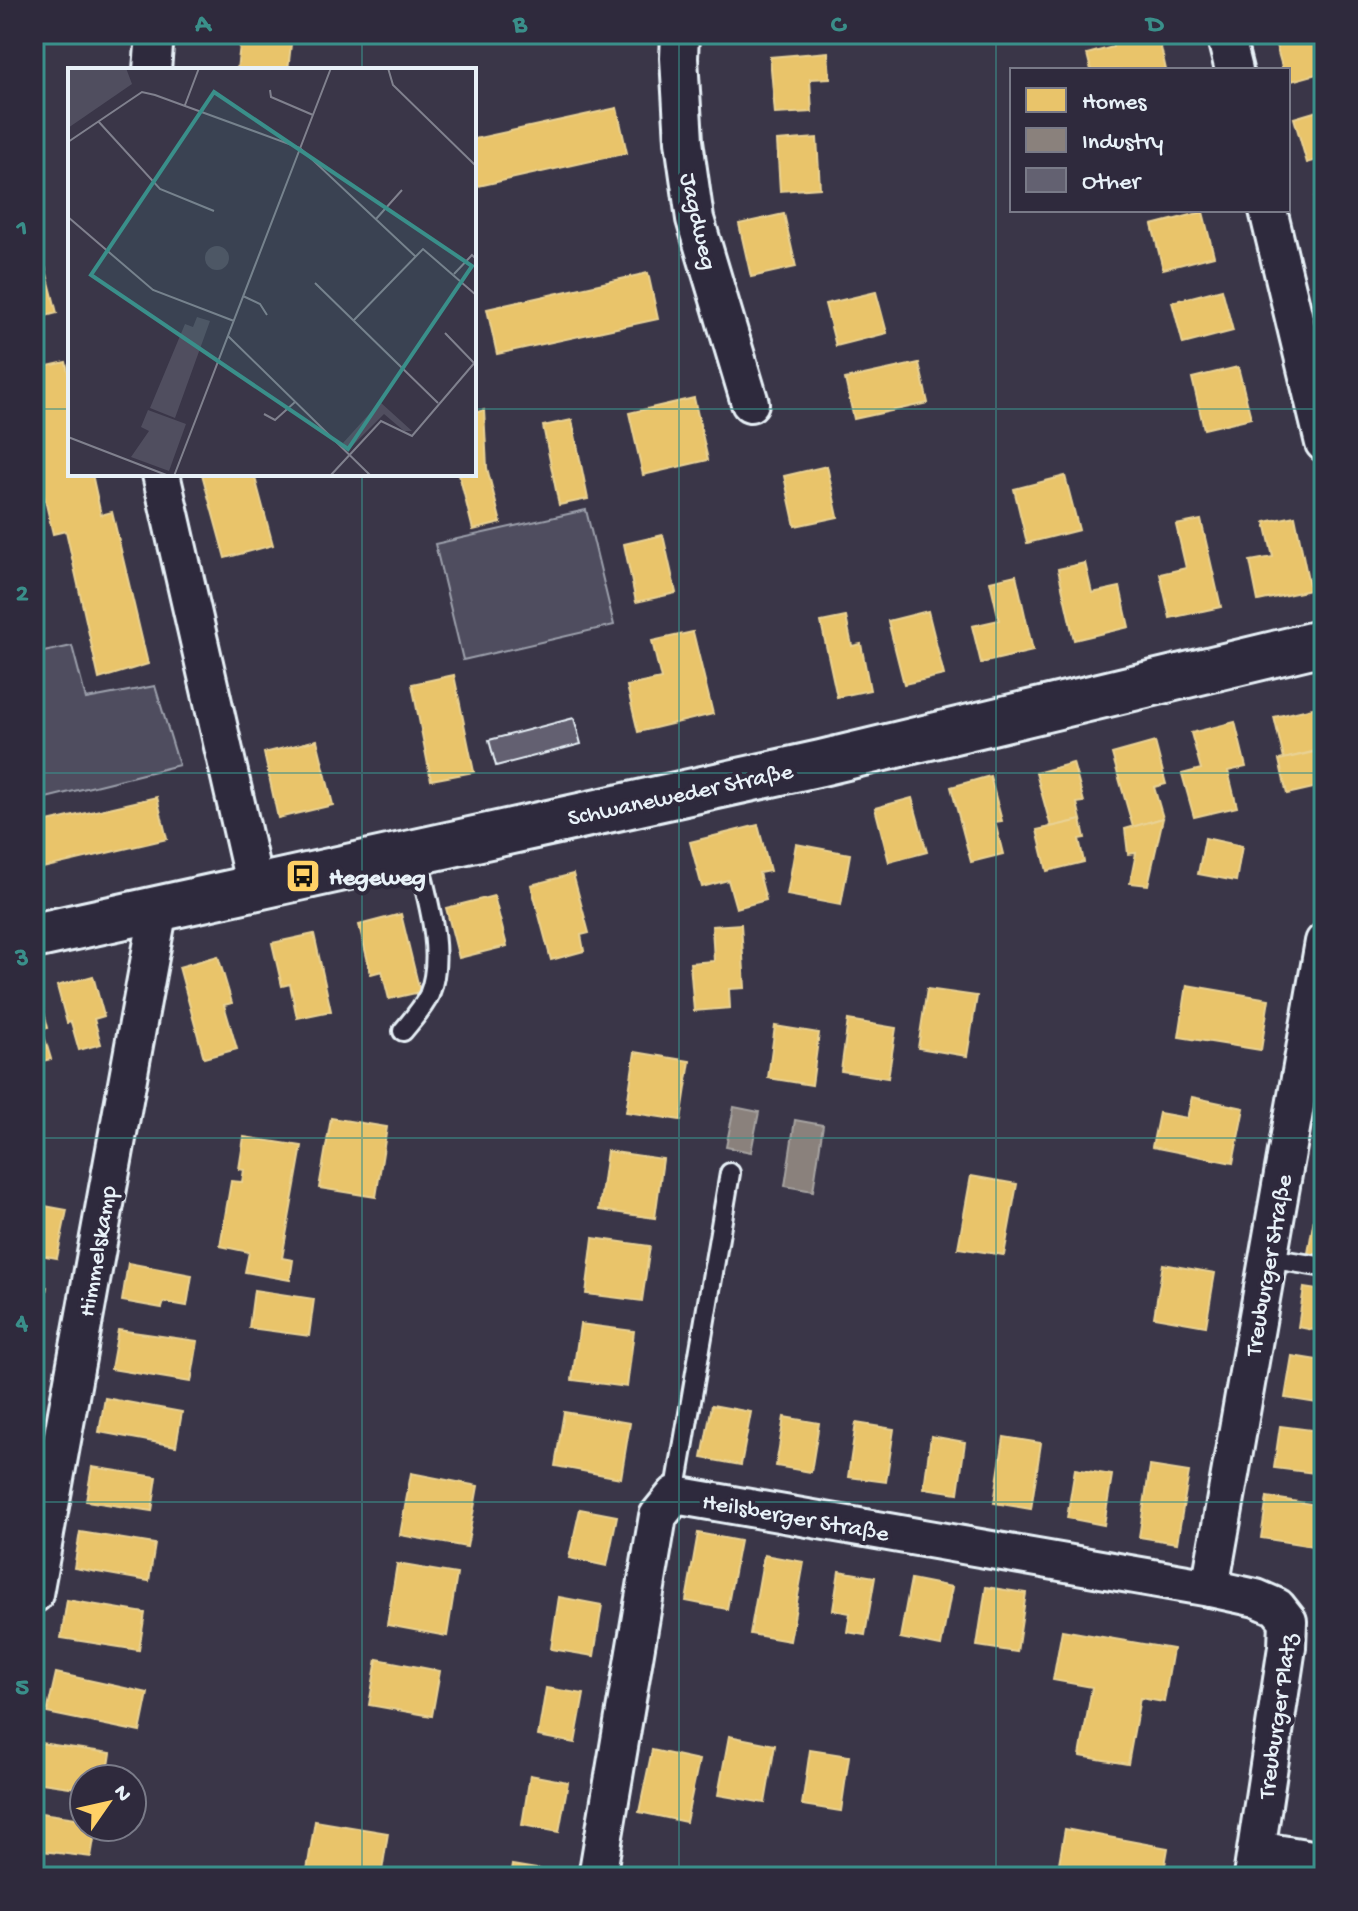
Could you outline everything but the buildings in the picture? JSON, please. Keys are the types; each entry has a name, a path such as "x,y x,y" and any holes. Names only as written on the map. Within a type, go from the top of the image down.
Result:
{"main road":[{"name":"Schwaneweder Straße","path":"34,936 821,763 1324,642"}],"street":[{"path":"152,68 155,34"},
{"name":"Jagdweg","path":"680,34 684,141 695,219 750,403"},
{"path":"1225,34 1234,68"},
{"path":"1268,212 1324,443"},
{"path":"161,476 255,887"},
{"name":"Himmelskamp","path":"34,1594 45,1474 159,908"},
{"name":"Treuburger Straße","path":"1210,1588 1324,942"},
{"name":"Heilsberger Straße","path":"597,1877 658,1516 675,1495 1210,1588"},
{"name":"Treuburger Platz","path":"1210,1588 1256,1598 1277,1607 1288,1621 1287,1647 1255,1864 1324,1861"}],"lane":[{"path":"403,1031 428,996 435,965 432,925 416,851"},
{"path":"675,1495 730,1173"},
{"path":"1268,1258 1324,1267"}],"shaded area":[{"path":"586,510 614,625 463,660 435,544"},
{"path":"72,646 86,699 155,686 179,765 34,801 34,654"},
{"path":"34,1867 104,1877 34,1877"}],"place":[{"name":"Hegeweg","path":"303,876"}]}
